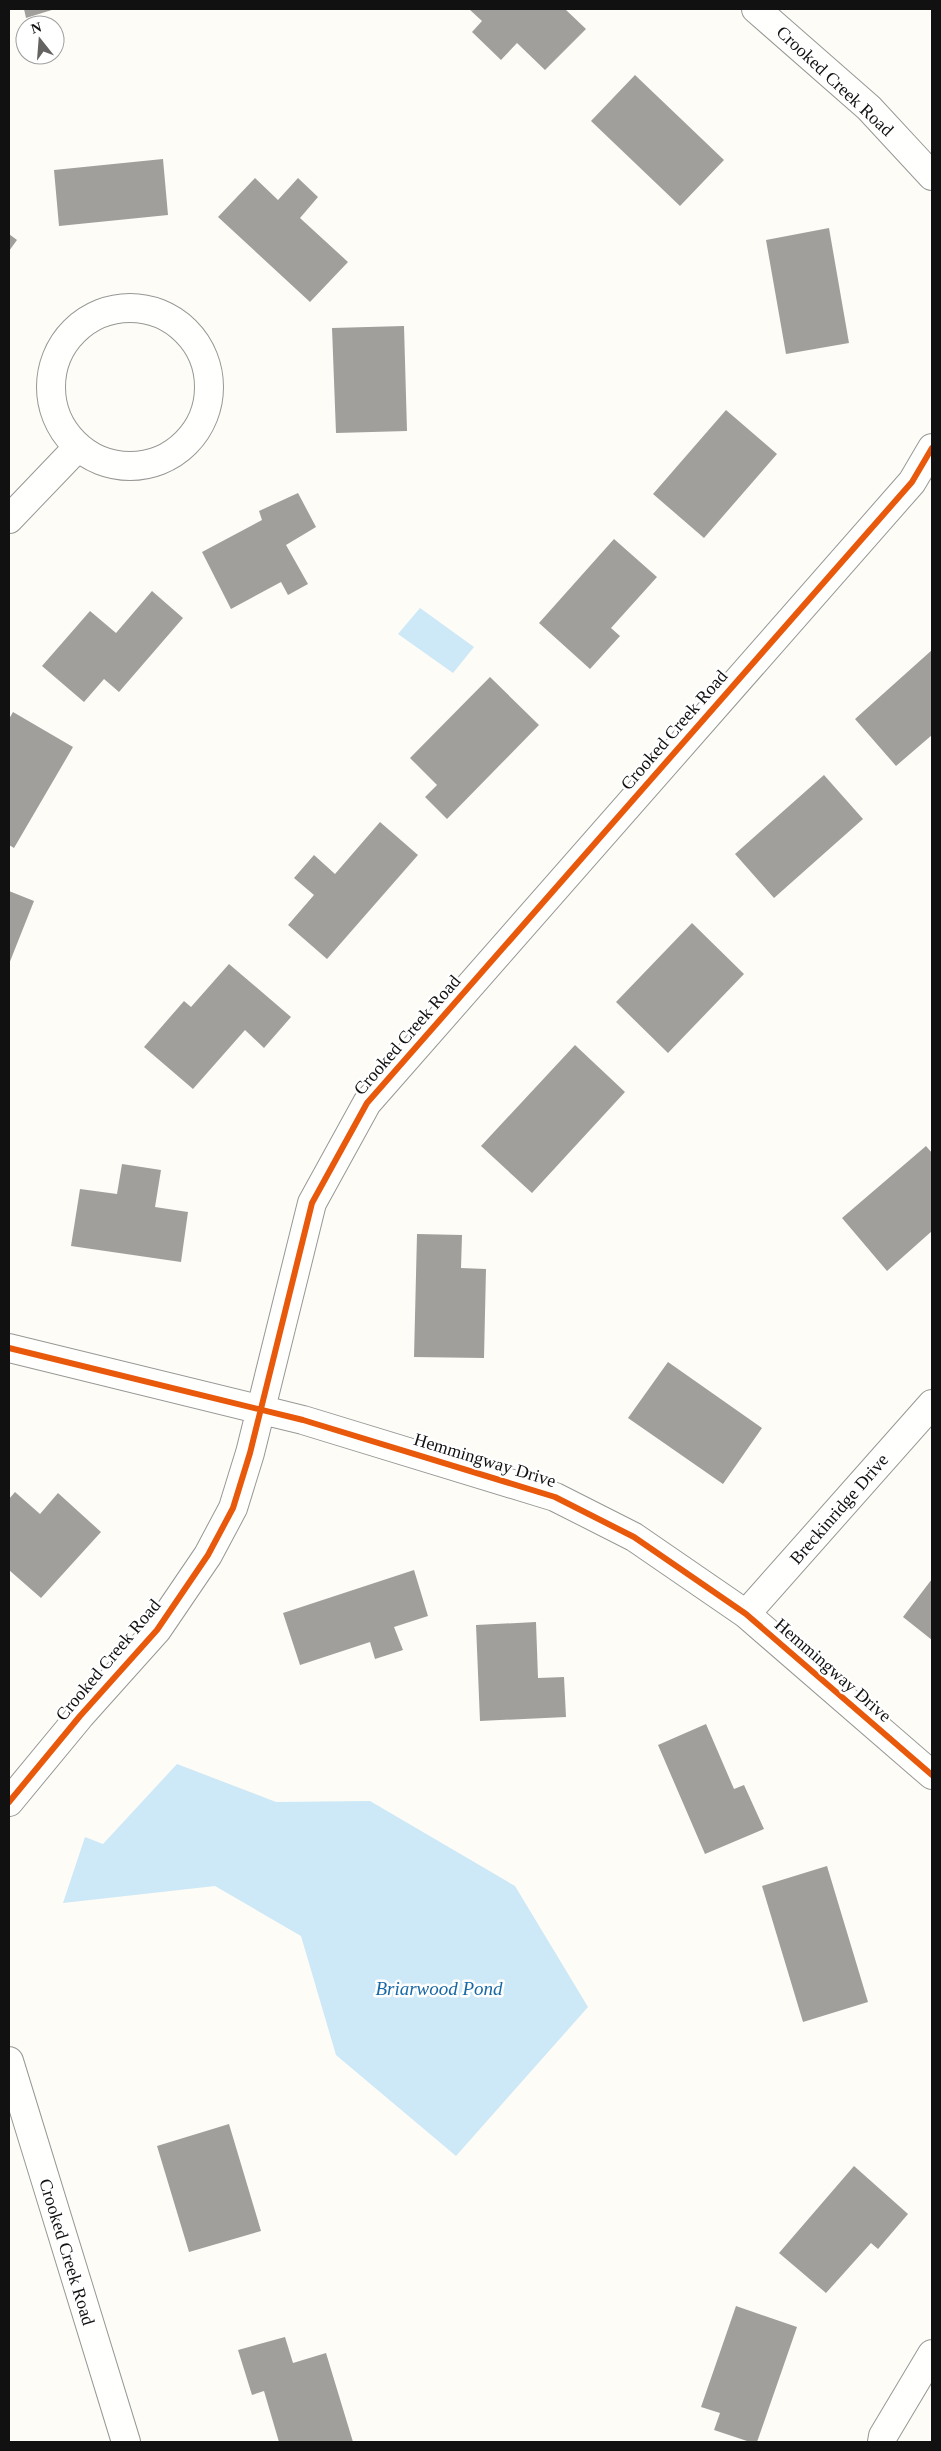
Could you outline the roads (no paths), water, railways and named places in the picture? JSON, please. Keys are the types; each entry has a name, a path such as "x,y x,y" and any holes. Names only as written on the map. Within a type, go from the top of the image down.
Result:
{"street":[{"name":"Crooked Creek Road","path":"756,9 869,108 932,176"},
{"path":"125,308 145,309 165,316 182,327 196,342 205,361 210,381 208,402 202,422 190,440 174,453 156,462 136,466 115,465 95,459 78,447 64,432 55,413 51,393 52,372 56,359 70,335 86,322 104,312 125,308"},
{"path":"9,519 78,447"},
{"name":"Crooked Creek Road","path":"9,1802 80,1716 157,1630 208,1555 233,1508 250,1454 312,1203 367,1103 912,482 932,448"},
{"name":"Hemmingway Drive","path":"9,1348 260,1409 556,1497 634,1536 746,1614 932,1775"},
{"name":"Breckinridge Drive","path":"746,1614 932,1404"},
{"name":"Crooked Creek Road","path":"9,2061 126,2442"},
{"path":"882,2442 883,2436 932,2354"}],"water":[{"path":"420,608 474,647 453,673 398,634"},
{"name":"Briarwood Pond","path":"177,1764 276,1802 370,1801 515,1886 588,2007 456,2156 336,2055 301,1936 215,1886 63,1903 85,1837 103,1844"}]}
